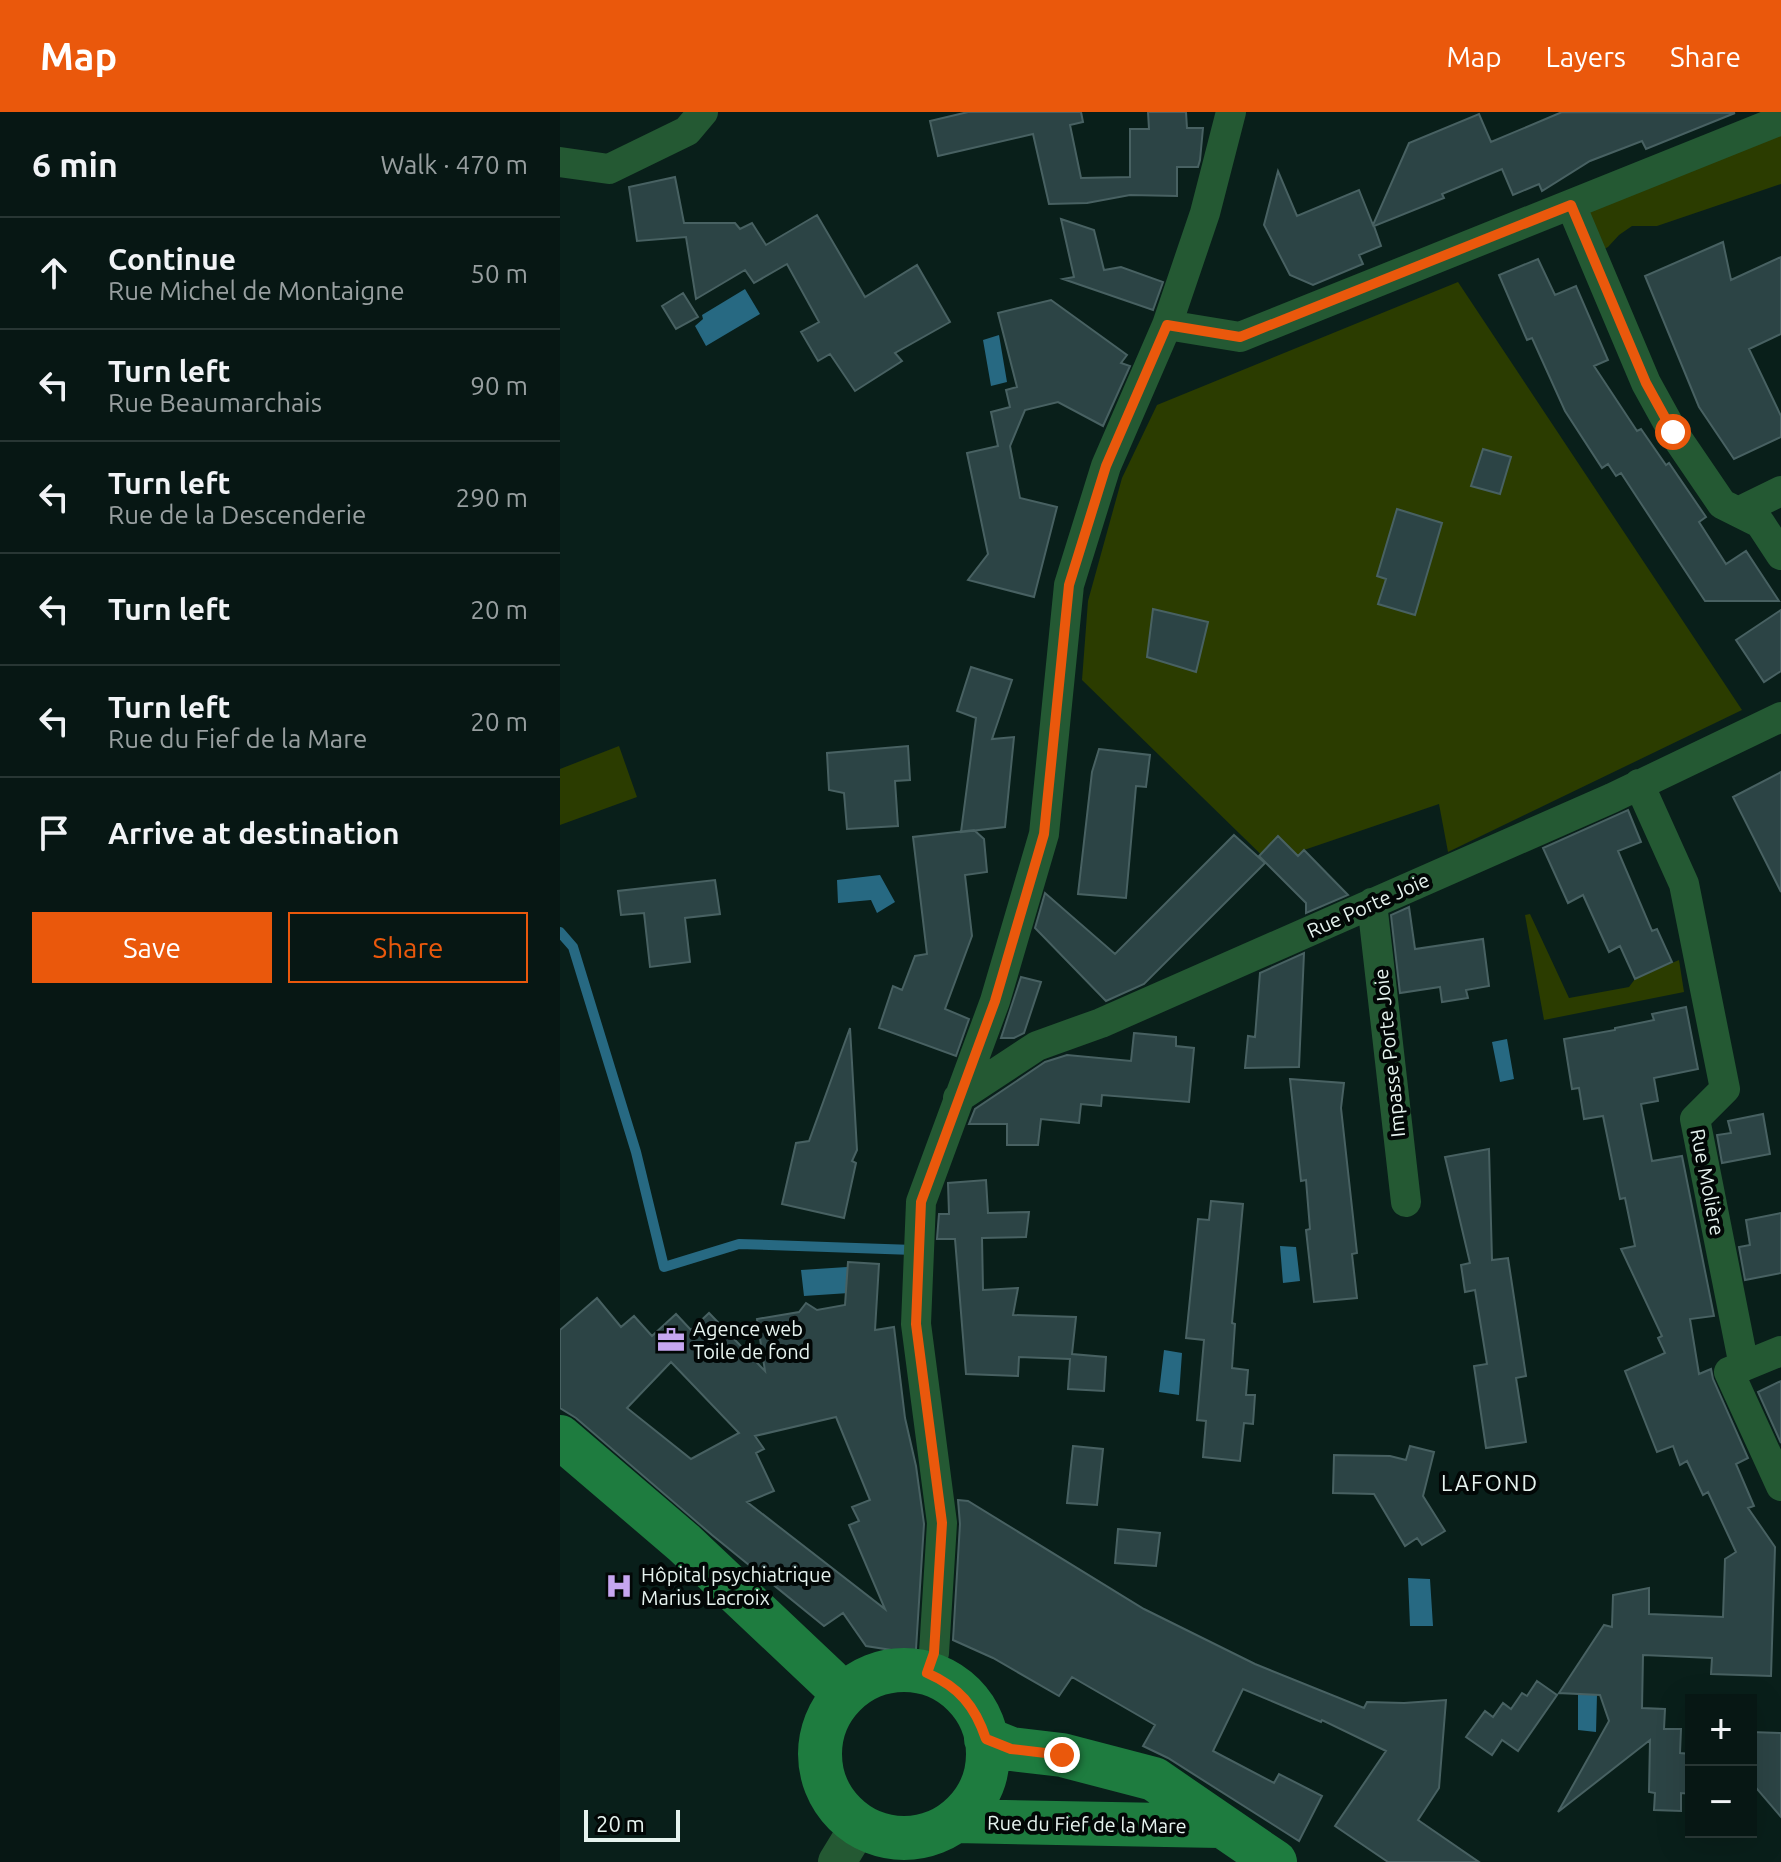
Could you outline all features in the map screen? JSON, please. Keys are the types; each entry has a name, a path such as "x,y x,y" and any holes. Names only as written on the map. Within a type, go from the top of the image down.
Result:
{"main road":[{"path":"560,1437 684,1543 844,1694"},
{"path":"905,1670 927,1673 948,1683 966,1698 979,1717 986,1739 987,1762 982,1785 971,1805 955,1821 932,1834 908,1838 882,1836 848,1844 820,1767 820,1741 828,1716 844,1694 861,1681 882,1672 905,1670"},
{"name":"Rue du Fief de la Mare","path":"986,1739 1011,1749 1062,1755 1154,1779 1275,1862"},
{"name":"Rue du Fief de la Mare","path":"955,1821 1220,1826"}],"street":[{"path":"560,162 609,169 687,131 703,112"},
{"path":"927,1673 934,1653 942,1523 916,1324 921,1202 995,1001 1044,834 1069,585 1106,466 1167,325 1205,213 1231,112"},
{"path":"1167,325 1240,337 1781,120"},
{"path":"1571,205 1646,383 1673,432 1722,504 1760,523 1781,555"},
{"path":"1738,512 1781,491"},
{"name":"Rue Porte Joie","path":"958,1098 1037,1046 1101,1023 1639,784 1781,717"},
{"name":"Rue Molière","path":"1639,784 1684,884 1725,1089 1695,1119 1744,1366 1729,1372 1781,1486"},
{"name":"Impasse Porte Joie","path":"1372,903 1406,1202"},
{"path":"1744,1366 1781,1351"}],"green space":[{"path":"1781,120 1781,184 1657,226 1632,226 1608,247 1591,256 1571,205"},
{"path":"1458,282 1742,710 1448,852 1439,804 1304,850 1280,873 1082,680 1088,601 1122,478 1157,405"},
{"path":"619,746 637,797 560,825 560,769"},
{"path":"1530,914 1569,998 1629,987 1635,979 1679,960 1684,992 1544,1020 1525,915"}],"water":[{"path":"745,289 760,314 706,346 695,326 703,319 702,315"},
{"path":"999,335 1007,382 991,386 983,340"},
{"path":"880,875 895,902 877,913 871,900 838,903 837,880"},
{"path":"1507,1039 1514,1079 1500,1082 1492,1042"},
{"path":"1280,1246 1296,1247 1300,1281 1283,1283"},
{"path":"847,1267 849,1293 804,1296 801,1270"},
{"path":"1164,1350 1182,1353 1179,1395 1159,1392"},
{"path":"1408,1578 1430,1579 1433,1626 1410,1626"},
{"path":"1578,1693 1597,1694 1596,1732 1578,1730"}],"building":[{"path":"968,112 1081,112 1083,122 1070,125 1081,178 1130,177 1130,129 1149,129 1148,112 1186,112 1187,128 1203,128 1200,160 1198,167 1177,167 1177,196 1130,195 1087,203 1049,204 1033,134 938,156 930,121"},
{"path":"1562,112 1735,113 1646,149 1642,141 1590,161 1542,191 1539,184 1513,195 1502,169 1442,194 1444,198 1374,226 1381,246 1359,255 1363,264 1313,285 1290,275 1264,225 1278,171 1297,216 1359,190 1373,225 1409,143 1479,114 1491,142"},
{"path":"675,177 684,223 735,223 740,229 752,223 766,245 817,215 865,297 917,265 950,322 895,353 902,361 855,391 830,354 818,361 801,332 819,322 787,264 754,283 745,270 696,299 686,237 637,241 629,187"},
{"path":"1061,219 1094,230 1104,270 1121,267 1163,282 1153,310 1063,279 1074,277"},
{"path":"1723,242 1731,280 1781,257 1781,334 1749,349 1781,416 1781,437 1734,459 1699,407 1645,276"},
{"path":"1538,259 1555,295 1576,286 1608,360 1594,366 1637,431 1641,429 1666,465 1669,463 1706,517 1699,522 1726,564 1746,551 1779,601 1705,601 1621,473 1616,476 1608,464 1602,468 1565,411 1532,338 1527,340 1499,275"},
{"path":"683,293 698,317 676,329 662,306"},
{"path":"1051,300 1127,355 1121,363 1130,366 1103,426 1058,402 1025,410 1010,446 1020,498 1057,507 1034,597 968,580 988,554 967,453 998,446 991,412 1010,407 1006,390 1017,387 998,313"},
{"path":"1483,449 1511,457 1500,494 1471,486"},
{"path":"1397,509 1442,523 1415,615 1378,604 1386,579 1377,576"},
{"path":"1153,609 1208,622 1196,672 1147,657"},
{"path":"1781,610 1781,671 1764,682 1736,640"},
{"path":"971,667 1012,680 992,739 1014,737 1005,827 961,832 976,718 957,711"},
{"path":"908,746 910,780 895,781 898,826 847,829 844,793 829,790 827,753"},
{"path":"1099,749 1150,755 1146,787 1136,786 1126,898 1078,894 1092,772"},
{"path":"1781,772 1781,892 1733,797"},
{"path":"1628,810 1641,842 1618,851 1652,931 1657,929 1672,962 1635,979 1620,946 1609,952 1583,895 1568,903 1543,848"},
{"path":"974,830 984,839 987,872 965,875 972,936 945,1009 969,1019 956,1056 879,1028 893,986 902,990 915,956 927,954 913,837"},
{"path":"1234,835 1265,863 1144,984 1106,1001 1035,928 1045,893 1115,954"},
{"path":"1278,836 1298,856 1304,850 1348,895 1306,913 1306,903 1259,856"},
{"path":"715,880 720,914 685,918 690,962 650,967 644,913 621,915 618,891"},
{"path":"1409,907 1415,949 1483,939 1489,986 1466,990 1468,998 1442,1002 1440,987 1400,993 1391,915"},
{"path":"1304,953 1299,1067 1245,1068 1248,1036 1255,1037 1260,973"},
{"path":"1021,977 1041,982 1024,1033 1014,1038 1001,1038"},
{"path":"1686,1007 1698,1069 1654,1078 1658,1101 1641,1104 1652,1161 1682,1156 1714,1316 1690,1319 1699,1374 1711,1369 1748,1458 1736,1464 1754,1506 1748,1508 1775,1547 1771,1676 1711,1674 1712,1658 1643,1655 1642,1708 1665,1709 1664,1729 1681,1729 1680,1753 1685,1753 1685,1793 1681,1793 1681,1811 1654,1810 1655,1793 1649,1792 1650,1740 1558,1812 1609,1721 1600,1695 1559,1693 1604,1625 1612,1627 1613,1595 1649,1588 1649,1614 1723,1617 1725,1559 1736,1552 1708,1492 1703,1495 1687,1461 1680,1465 1673,1446 1657,1452 1625,1371 1665,1353 1658,1338 1662,1336 1621,1249 1635,1246 1625,1198 1620,1199 1603,1116 1584,1119 1579,1088 1572,1089 1564,1039 1654,1020 1652,1014"},
{"path":"850,1028 857,1150 852,1161 856,1163 844,1218 782,1204 796,1143 809,1141"},
{"path":"1134,1033 1176,1037 1176,1046 1194,1048 1189,1102 1102,1095 1101,1106 1081,1104 1079,1123 1041,1119 1038,1145 1007,1145 1007,1124 969,1124 975,1109 1045,1062 1067,1055 1131,1061"},
{"path":"1290,1079 1344,1083 1341,1108 1357,1253 1352,1254 1357,1298 1314,1302 1306,1230 1310,1229 1306,1180 1301,1181"},
{"path":"1763,1114 1770,1154 1722,1163 1717,1135 1731,1133 1728,1121"},
{"path":"1489,1149 1492,1260 1508,1258 1526,1376 1516,1378 1526,1442 1486,1448 1474,1366 1487,1364 1475,1290 1465,1292 1461,1265 1470,1263 1445,1157"},
{"path":"986,1180 988,1213 1029,1212 1026,1237 982,1238 983,1290 1018,1288 1013,1315 1076,1317 1072,1354 1106,1357 1104,1391 1068,1389 1070,1359 1019,1357 1018,1376 966,1374 955,1239 937,1239 939,1214 949,1214 948,1183"},
{"path":"1211,1201 1243,1204 1232,1323 1235,1324 1232,1368 1248,1370 1246,1395 1255,1395 1253,1424 1244,1423 1240,1461 1203,1457 1206,1421 1197,1420 1204,1340 1186,1338 1198,1219 1209,1220"},
{"path":"1781,1213 1781,1273 1745,1280 1739,1247 1750,1245 1746,1220"},
{"path":"848,1262 879,1264 875,1330 894,1327 905,1418 924,1524 916,1649 915,1654 911,1653 906,1658 904,1652 866,1646 843,1613 824,1626 576,1418 560,1408 560,1330 597,1298 621,1327 634,1316 652,1336 676,1314 691,1330 709,1313 765,1371 757,1319 799,1312 806,1303 817,1310 845,1305","holes":["671,1362 739,1433 691,1459 627,1408","836,1417 870,1500 852,1507 859,1521 849,1525 885,1609 747,1502 774,1491 756,1453 764,1449 755,1436"]},
{"path":"1781,1381 1781,1443 1758,1392"},
{"path":"1073,1446 1103,1449 1097,1505 1067,1503"},
{"path":"1410,1446 1434,1452 1423,1496 1445,1531 1422,1545 1417,1538 1405,1546 1374,1494 1333,1493 1334,1455 1390,1456 1406,1460"},
{"path":"958,1500 968,1501 1144,1609 1255,1664 1364,1708 1367,1702 1446,1700 1439,1788 1418,1820 1479,1862 1388,1862 1335,1826 1386,1751 1322,1720 1243,1689 1213,1751 1274,1783 1279,1774 1322,1796 1299,1841 1168,1758 1143,1746 1155,1725 1072,1677 1059,1696 993,1658 953,1640 960,1524"},
{"path":"1118,1529 1160,1533 1156,1566 1115,1563"},
{"path":"1537,1681 1557,1695 1518,1751 1502,1740 1492,1755 1466,1737 1485,1711 1493,1717 1503,1703 1511,1709 1522,1693 1527,1696"},
{"path":"1757,1732 1781,1733 1781,1817 1757,1789"}],"waterway":[{"path":"560,932 573,947 636,1152 664,1267 739,1244 914,1250"}],"place":[{"name":"Agence web Toile de fond","path":"671,1340"},
{"name":"Hôpital psychiatrique Marius Lacroix","path":"619,1586"}],"district":[{"name":"LAFOND","path":"1490,1482"}],"route":[{"path":"1062,1755 1011,1749 986,1739 979,1717 966,1698 948,1683 927,1673 934,1653 942,1523 916,1324 921,1202 995,1001 1044,834 1069,585 1106,466 1167,325 1240,337 1571,205 1646,383 1673,432"}]}
